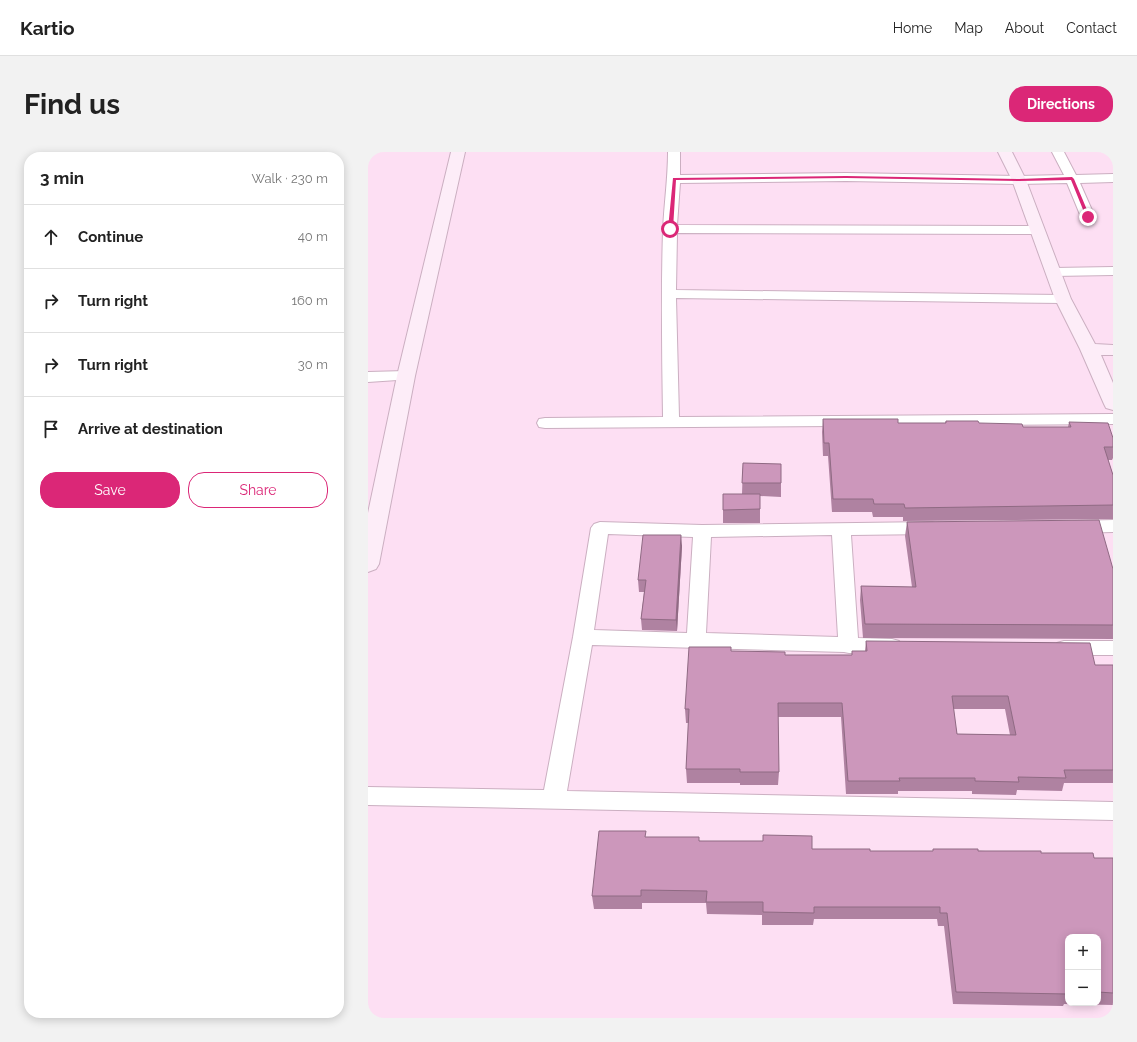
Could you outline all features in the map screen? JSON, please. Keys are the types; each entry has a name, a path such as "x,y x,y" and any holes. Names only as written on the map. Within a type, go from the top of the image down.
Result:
{"street":[{"path":"369,557 406,376 458,152"},
{"path":"671,422 669,294 670,229 674,179 674,152"},
{"path":"1004,152 1019,180 1063,299 1090,349 1113,404"},
{"path":"1058,152 1072,179 1088,217"},
{"path":"674,179 846,177 1019,180 1113,178"},
{"path":"670,229 1037,230"},
{"path":"1054,272 1113,271"},
{"path":"669,294 1063,299"},
{"path":"1090,349 1113,350"},
{"path":"368,377 406,376"},
{"path":"545,423 1113,419"},
{"path":"1059,527 1113,526"},
{"path":"554,799 583,637 600,528 702,531 950,528"},
{"path":"841,529 849,646"},
{"path":"696,641 702,531"},
{"path":"583,637 849,646 913,646"},
{"path":"1049,648 1113,648"},
{"path":"368,796 1113,810"}],"building":[{"path":"823,419 898,419 898,423 978,421 979,423 1022,424 1023,427 1071,427 1069,422 1108,423 1113,438 1113,447 1104,447 1113,475 1113,505 905,508 904,504 874,504 873,499 833,499 829,443 824,443"},
{"path":"743,463 781,464 781,483 742,483"},
{"path":"723,494 760,494 760,509 723,510"},
{"path":"1099,520 1113,569 1113,625 865,624 861,586 916,587 907,522"},
{"path":"643,535 681,535 676,620 641,619 646,580 638,580"},
{"path":"866,641 1090,643 1095,665 1113,665 1113,770 1064,770 1066,778 1018,777 1019,782 975,781 975,778 899,778 900,781 848,781 842,703 778,703 779,772 740,772 740,769 686,769 689,709 685,709 689,647 731,647 731,651 785,652 785,655 852,655 852,651 867,651","holes":["952,696 1008,696 1016,735 957,734"]},
{"path":"599,831 646,831 645,837 699,837 699,841 763,841 763,835 812,836 812,849 933,851 933,849 978,849 978,851 1093,853 1094,858 1113,858 1113,993 1101,992 1101,934 1065,934 1065,994 956,992 947,913 940,913 940,907 814,907 814,913 763,912 763,902 706,902 707,891 641,890 641,896 592,896"}],"route":[{"path":"670,229 674,179 846,177 1019,180 1072,179 1088,217"}]}
